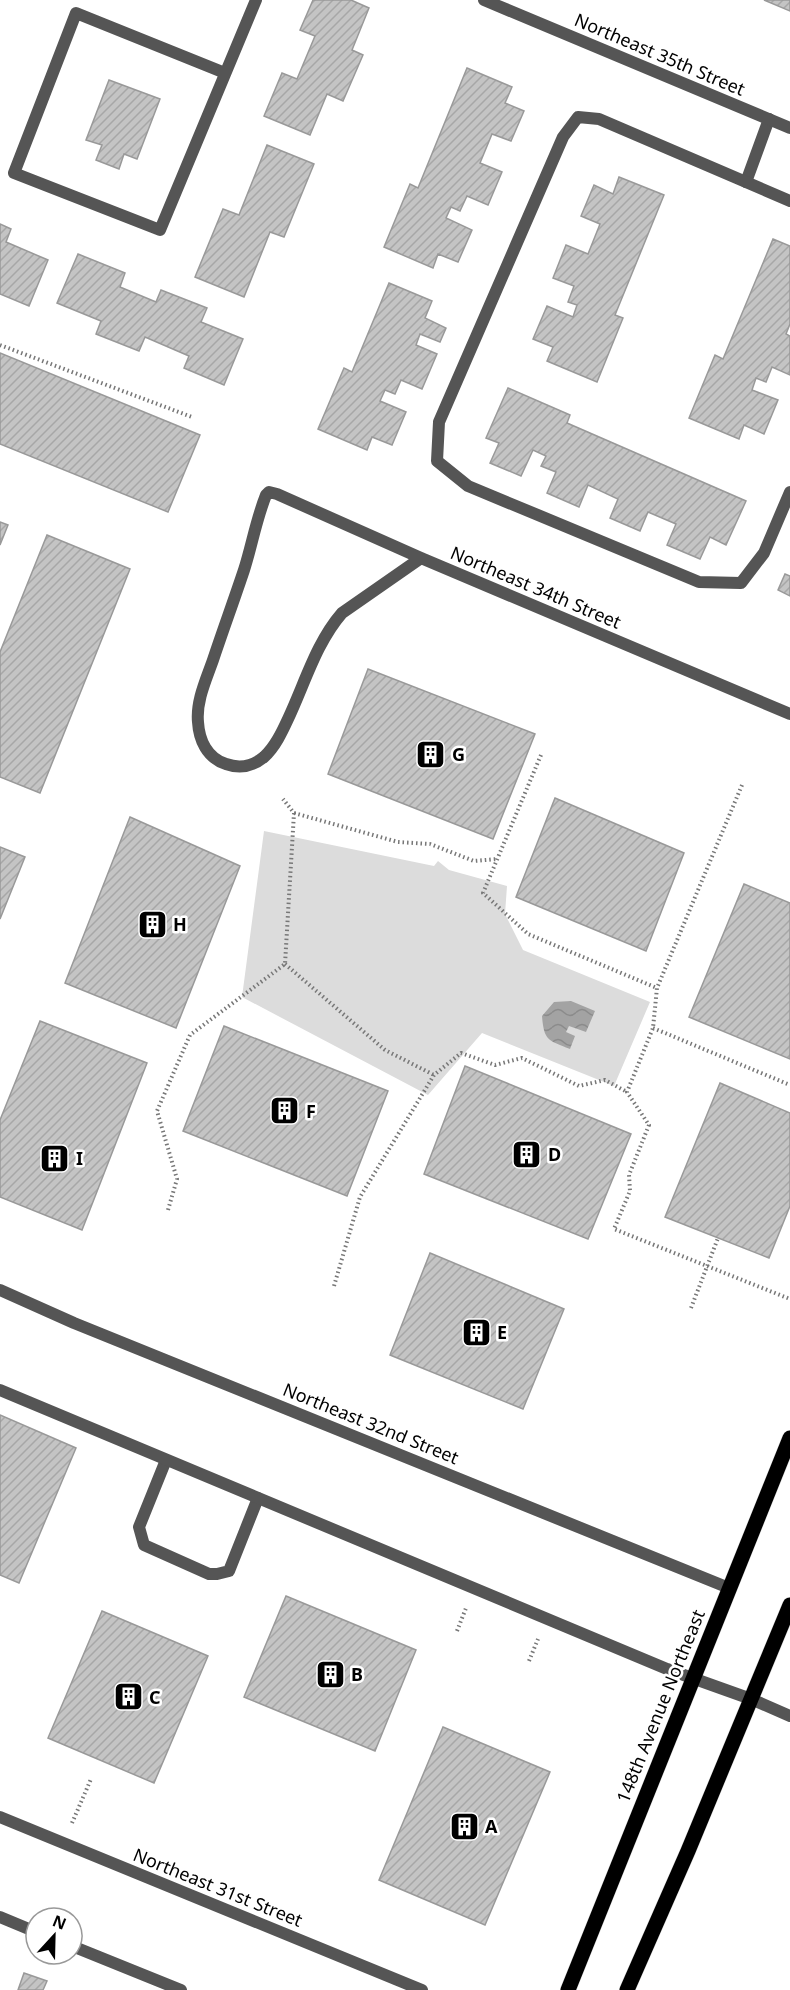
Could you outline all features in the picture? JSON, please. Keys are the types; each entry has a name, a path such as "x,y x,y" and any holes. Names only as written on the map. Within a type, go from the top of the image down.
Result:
{"main road":[{"name":"148th Avenue Northeast","path":"568,1990 790,1438"},
{"path":"627,1990 790,1605"}],"street":[{"path":"225,73 76,13 14,173 160,230 256,0"},
{"name":"Northeast 35th Street","path":"484,0 790,128"},
{"path":"790,201 599,119 578,117 563,136 439,422 437,462 468,486 699,582 741,583 764,553 790,492"},
{"path":"746,182 768,119"},
{"name":"Northeast 34th Street","path":"421,558 342,613 334,622 309,669 279,738 266,756 256,763 237,767 218,761 204,747 197,720 199,706 259,516 269,492 790,714"},
{"name":"Northeast 32nd Street","path":"0,1290 75,1323 729,1588"},
{"path":"0,1390 692,1679 751,1699 790,1716"},
{"path":"166,1460 139,1527 140,1537 144,1545 209,1574 229,1571 258,1498"},
{"name":"Northeast 31st Street","path":"0,1817 422,1990"},
{"path":"0,1917 24,1927"},
{"path":"84,1952 180,1990"}],"path":[{"path":"0,345 192,417"},
{"path":"541,755 483,893 528,934 657,988"},
{"path":"627,1092 653,1028 657,988 742,785"},
{"path":"283,799 294,813 398,842 430,844 474,861 498,859"},
{"path":"168,1210 177,1179 157,1111 190,1035 285,964 294,813"},
{"path":"285,964 385,1050 434,1075"},
{"path":"653,1028 790,1085"},
{"path":"334,1286 360,1197 434,1075 461,1053 495,1065 522,1058 579,1086 605,1080 627,1092 649,1125 629,1175 630,1191 614,1229 790,1299"},
{"path":"691,1308 718,1238"},
{"path":"457,1631 468,1604"},
{"path":"529,1661 540,1636"},
{"path":"63,1843 91,1779"}],"shaded area":[{"path":"264,831 434,866 438,861 449,870 507,886 505,914 523,950 650,1002 614,1086 482,1033 428,1095 242,997"}],"water":[{"path":"571,1001 595,1011 586,1032 569,1026 566,1032 575,1036 570,1049 548,1038 542,1016 554,1002"}],"building":[{"path":"313,0 351,0 369,8 352,50 363,55 343,101 327,94 310,135 264,116 282,73 297,79 315,36 300,30"},
{"path":"764,0 790,0 790,11"},
{"path":"467,68 512,87 505,103 524,111 511,141 492,134 480,163 502,172 488,205 467,196 460,211 451,207 446,218 472,230 458,262 438,254 433,268 384,247 410,184 418,188"},
{"path":"109,80 160,99 137,159 124,154 119,169 96,160 102,145 86,140"},
{"path":"267,145 314,164 284,237 270,232 244,297 195,277 223,209 239,215"},
{"path":"619,177 664,195 615,315 623,318 597,382 547,361 553,347 533,339 547,306 573,317 577,305 568,302 574,286 553,278 566,245 588,254 600,224 581,216 594,185 613,194"},
{"path":"0,224 11,229 6,242 48,260 29,306 0,294"},
{"path":"773,239 790,246 790,324 786,334 790,336 790,375 772,367 766,382 756,378 752,390 778,400 764,434 744,425 739,439 689,418 715,355 723,359"},
{"path":"78,254 125,273 120,287 156,302 161,290 207,308 201,322 243,339 224,385 184,368 189,356 145,337 139,351 96,334 101,321 57,303"},
{"path":"389,283 432,301 425,318 446,328 440,342 420,334 416,345 437,354 422,389 401,380 395,394 385,390 380,401 406,412 392,445 372,437 367,450 318,429 344,368 352,372"},
{"path":"0,353 200,435 168,512 0,444"},
{"path":"508,388 570,415 567,423 746,501 726,545 710,537 700,559 667,545 676,524 648,512 640,531 610,518 618,499 588,485 579,507 547,493 556,472 541,466 546,456 533,450 521,476 490,463 499,443 486,438"},
{"path":"0,522 8,525 0,545"},
{"path":"47,535 130,569 40,793 0,777 0,652"},
{"path":"785,574 790,576 790,596 778,590"},
{"name":"G","path":"368,669 535,734 493,839 328,774"},
{"path":"555,798 684,853 646,951 516,897"},
{"name":"H","path":"130,817 240,866 176,1028 65,983"},
{"path":"0,847 25,857 0,919"},
{"path":"744,884 790,903 790,1059 689,1017"},
{"name":"I","path":"40,1021 147,1063 82,1230 0,1197 0,1120"},
{"name":"F","path":"224,1026 388,1091 347,1196 183,1131"},
{"name":"D","path":"465,1066 631,1134 588,1239 424,1174"},
{"path":"720,1083 790,1113 790,1206 769,1258 665,1217"},
{"name":"E","path":"430,1253 564,1309 523,1409 390,1355"},
{"path":"0,1415 76,1448 19,1583 0,1575"},
{"name":"B","path":"286,1596 416,1650 375,1751 244,1697"},
{"name":"C","path":"102,1611 208,1656 154,1783 48,1738"},
{"name":"A","path":"443,1727 550,1772 485,1925 379,1880"},
{"path":"24,1973 47,1981 43,1990 18,1990"}],"place":[{"name":"G","path":"431,754"},
{"name":"H","path":"152,924"},
{"name":"F","path":"285,1111"},
{"name":"D","path":"527,1154"},
{"name":"I","path":"55,1158"},
{"name":"E","path":"476,1332"},
{"name":"B","path":"330,1674"},
{"name":"C","path":"128,1697"},
{"name":"A","path":"464,1826"}]}
